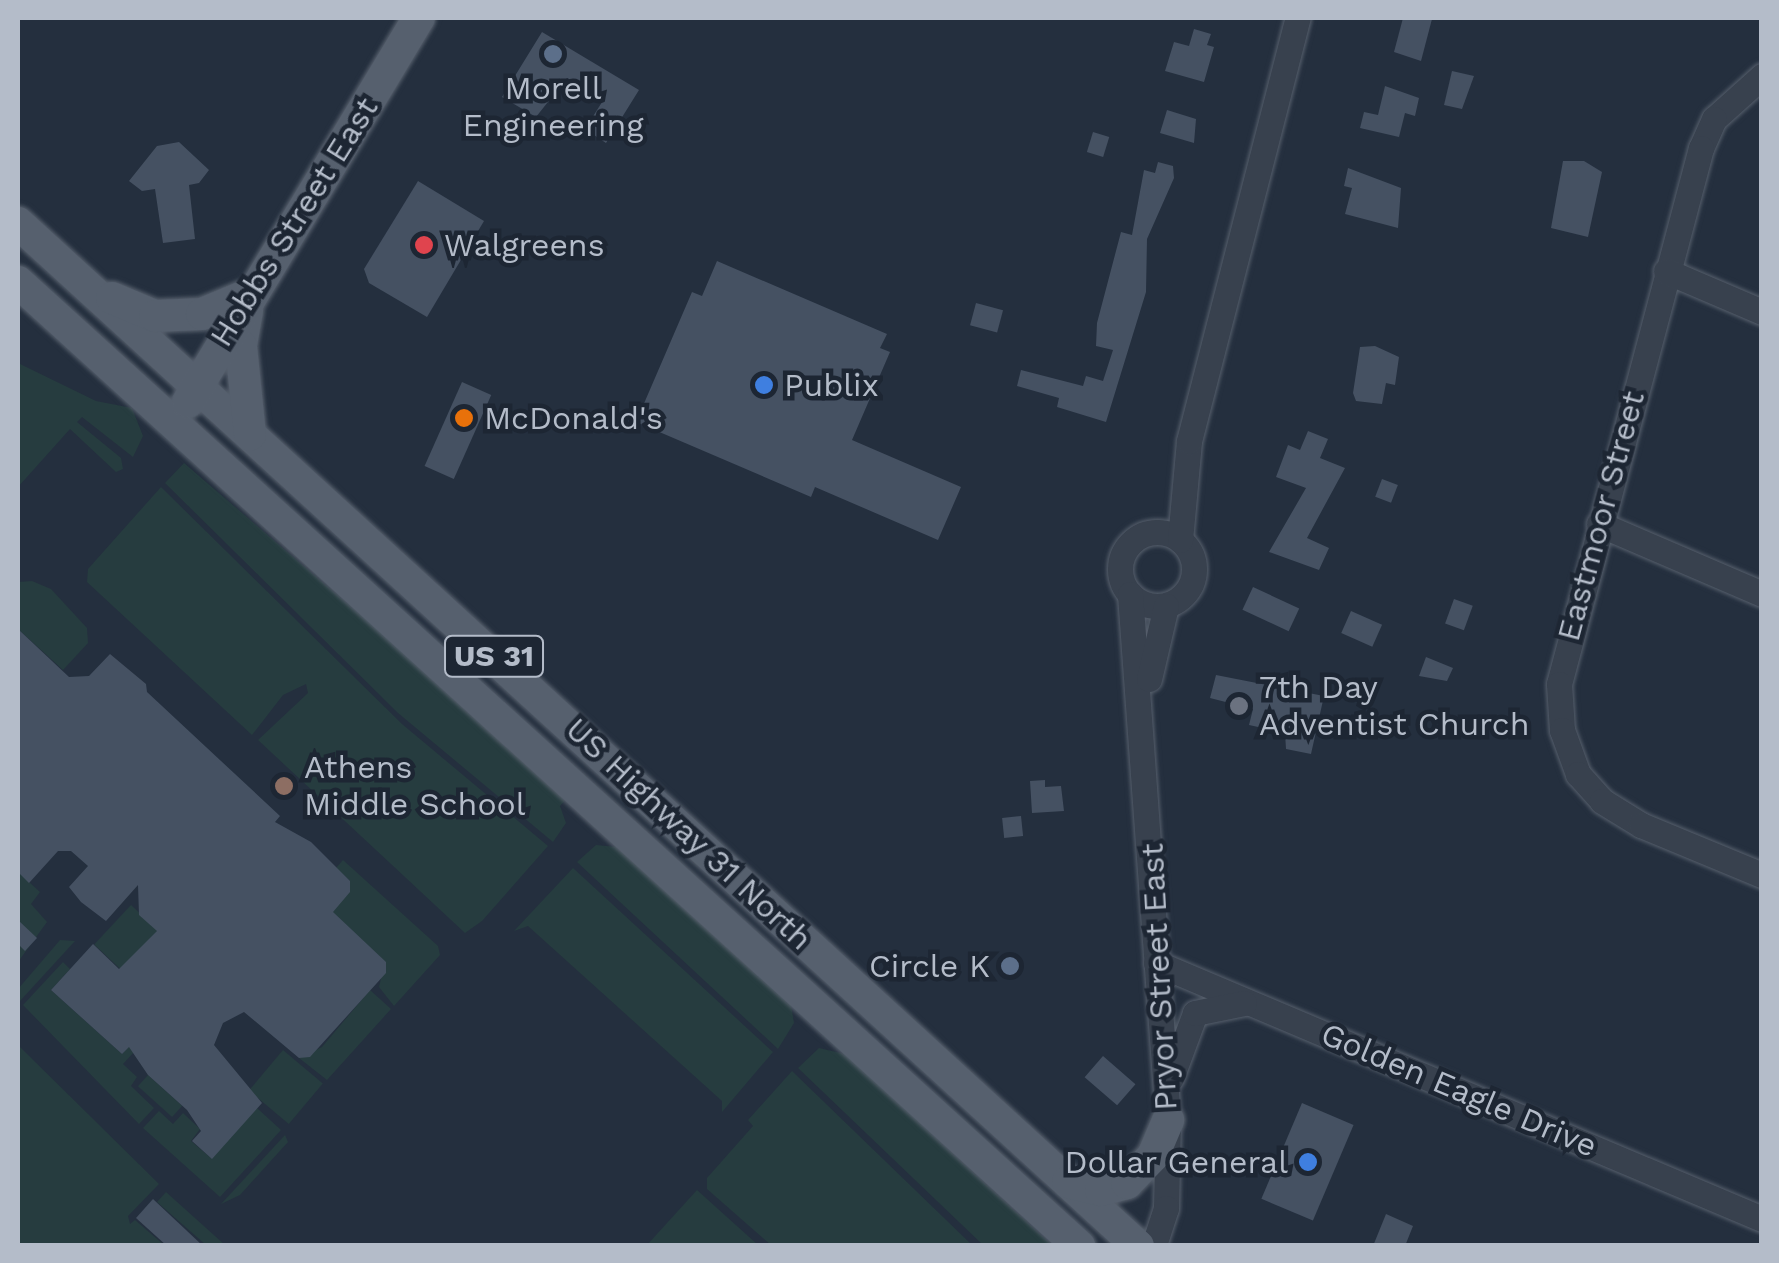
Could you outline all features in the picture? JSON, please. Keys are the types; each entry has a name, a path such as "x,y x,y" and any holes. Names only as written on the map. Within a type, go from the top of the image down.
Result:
{"main road":[{"name":"Hobbs Street East","path":"179,430 194,383 419,18"},
{"name":"US 31","path":"18,223 194,383"},
{"name":"US 31","path":"18,282 179,430"},
{"path":"90,288 155,316 202,314 250,294"},
{"path":"250,294 240,346 250,435"},
{"name":"US Highway 31 North","path":"194,383 1138,1246"},
{"name":"US Highway 31 North","path":"179,430 1079,1246"},
{"path":"1068,1182 1101,1190 1127,1183 1153,1156 1167,1109"}],"street":[{"path":"1136,539 1158,532 1180,540 1192,556 1194,577 1184,595 1166,606 1146,605 1130,594 1120,568 1136,539 1160,513 1189,441 1298,18"},
{"name":"Eastmoor Street","path":"1762,76 1714,118 1666,271 1559,684 1562,730 1578,774 1602,801 1641,825 1762,875"},
{"path":"1666,271 1762,312"},
{"path":"1180,540 1189,441"},
{"path":"1599,524 1762,594"},
{"name":"Pryor Street East","path":"1130,594 1142,708 1167,1109 1165,1210 1154,1246"},
{"name":"Pryor Street East","path":"1142,708 1166,606"},
{"name":"Golden Eagle Drive","path":"1156,963 1762,1219"},
{"path":"1167,1109 1182,1034 1195,1013 1251,1002"}],"green space":[{"path":"18,363 96,401 132,408 143,436 133,457 82,417 77,422 121,458 123,469 116,472 70,429 18,487"},
{"path":"184,463 570,795 560,806 566,823 553,842 398,713 165,483"},
{"path":"161,487 402,724 548,846 482,921 465,933 258,740 308,693 306,684 283,695 252,735 87,582 88,569"},
{"path":"32,581 51,589 87,628 88,643 63,670 18,629 18,582"},
{"path":"596,845 626,848 790,998 794,1023 778,1049 577,862"},
{"path":"343,860 438,946 440,955 394,1006 379,987 385,962 331,913 350,891 350,881 336,868"},
{"path":"573,868 773,1052 722,1112 722,1101 528,926 514,931"},
{"path":"18,872 40,892 31,904 47,922 18,962"},
{"path":"131,905 158,930 121,970 94,944"},
{"path":"60,940 75,941 20,1001 18,989"},
{"path":"63,962 70,969 51,990 122,1054 151,1023 157,1027 123,1064 137,1077 131,1086 154,1108 139,1124 23,1005"},
{"path":"370,990 391,1009 327,1080 299,1058 322,1047"},
{"path":"18,1045 159,1184 128,1216 130,1224 135,1220 164,1245 18,1245"},
{"path":"819,1048 845,1054 1052,1245 983,1245 798,1068"},
{"path":"283,1050 323,1083 289,1124 249,1091"},
{"path":"792,1071 972,1245 771,1245 707,1189 707,1178 753,1126 748,1120"},
{"path":"148,1075 182,1106 172,1117 138,1086"},
{"path":"257,1108 281,1130 220,1197 143,1128 159,1111 173,1124 183,1113 200,1129 191,1141 211,1158"},
{"path":"285,1135 288,1142 240,1195 221,1204"},
{"path":"697,1190 758,1245 647,1245"},
{"path":"166,1192 225,1245 206,1245 157,1202"}],"building":[{"path":"1403,18 1432,19 1421,61 1394,52"},
{"path":"1194,29 1211,34 1207,45 1214,47 1204,82 1165,71 1174,42 1189,46"},
{"name":"Morell Engineering","path":"542,32 639,90 606,143 585,129 604,99 567,78 536,117 502,97"},
{"path":"1452,71 1474,76 1462,109 1444,105"},
{"path":"1385,86 1419,98 1415,116 1405,113 1399,137 1360,128 1364,112 1378,115"},
{"path":"1167,110 1196,119 1194,143 1160,133"},
{"path":"1093,132 1109,137 1103,157 1087,152"},
{"path":"179,142 209,170 199,183 189,185 195,239 163,243 155,189 142,191 129,181 157,146"},
{"path":"1563,161 1584,161 1602,172 1588,237 1551,228"},
{"path":"1158,162 1173,166 1174,178 1147,239 1146,292 1106,422 1057,407 1059,398 1017,386 1021,370 1083,386 1086,376 1103,381 1113,350 1096,346 1097,323 1121,232 1132,235 1144,170 1155,173"},
{"path":"1348,168 1401,188 1398,228 1345,214 1352,188 1344,186"},
{"name":"Walgreens","path":"418,181 484,221 427,317 369,283 364,269"},
{"name":"Publix","path":"717,261 887,334 880,348 890,352 852,440 961,487 938,540 815,487 811,497 636,422 692,292 702,296"},
{"path":"976,303 1003,310 997,332 970,325"},
{"path":"1375,346 1399,357 1395,385 1386,383 1382,404 1356,401 1353,393 1360,347"},
{"name":"McDonald's","path":"462,382 491,395 454,479 425,466"},
{"path":"1308,431 1328,439 1320,458 1345,468 1307,538 1329,548 1319,570 1269,552 1306,488 1276,477 1288,445 1300,450"},
{"path":"1382,479 1398,485 1391,503 1375,497"},
{"path":"1253,587 1299,609 1289,631 1242,610"},
{"path":"1454,599 1473,606 1464,630 1445,623"},
{"path":"1351,611 1382,625 1372,647 1341,633"},
{"path":"18,629 69,677 89,676 110,654 146,684 147,692 280,816 275,822 311,842 350,881 350,892 333,912 386,962 386,973 310,1057 299,1058 244,1012 223,1023 214,1045 262,1103 212,1159 192,1141 201,1131 187,1110 148,1075 129,1047 122,1054 51,990 93,944 119,969 157,931 139,915 138,885 106,921 81,902 69,887 88,866 71,851 58,851 29,883 18,872"},
{"path":"1426,657 1453,668 1447,681 1419,676"},
{"path":"1216,675 1324,696 1311,754 1286,749 1285,733 1249,725 1253,709 1210,698"},
{"path":"1045,780 1045,787 1061,786 1064,811 1032,813 1030,781"},
{"path":"1021,816 1023,836 1004,838 1002,818"},
{"path":"18,920 37,938 25,951 18,944"},
{"path":"1103,1056 1135,1084 1117,1105 1085,1077"},
{"name":"Dollar General","path":"1302,1103 1354,1125 1313,1221 1261,1199"},
{"path":"153,1199 203,1246 167,1246 136,1218"},
{"path":"1386,1214 1413,1226 1405,1246 1373,1246"}],"place":[{"name":"Morell Engineering","path":"553,54"},
{"name":"Walgreens","path":"424,245"},
{"name":"Publix","path":"764,385"},
{"name":"McDonald's","path":"464,418"},
{"name":"7th Day Adventist Church","path":"1239,706"},
{"name":"Athens Middle School","path":"284,786"},
{"name":"Circle K","path":"1010,966"},
{"name":"Dollar General","path":"1308,1162"}]}
